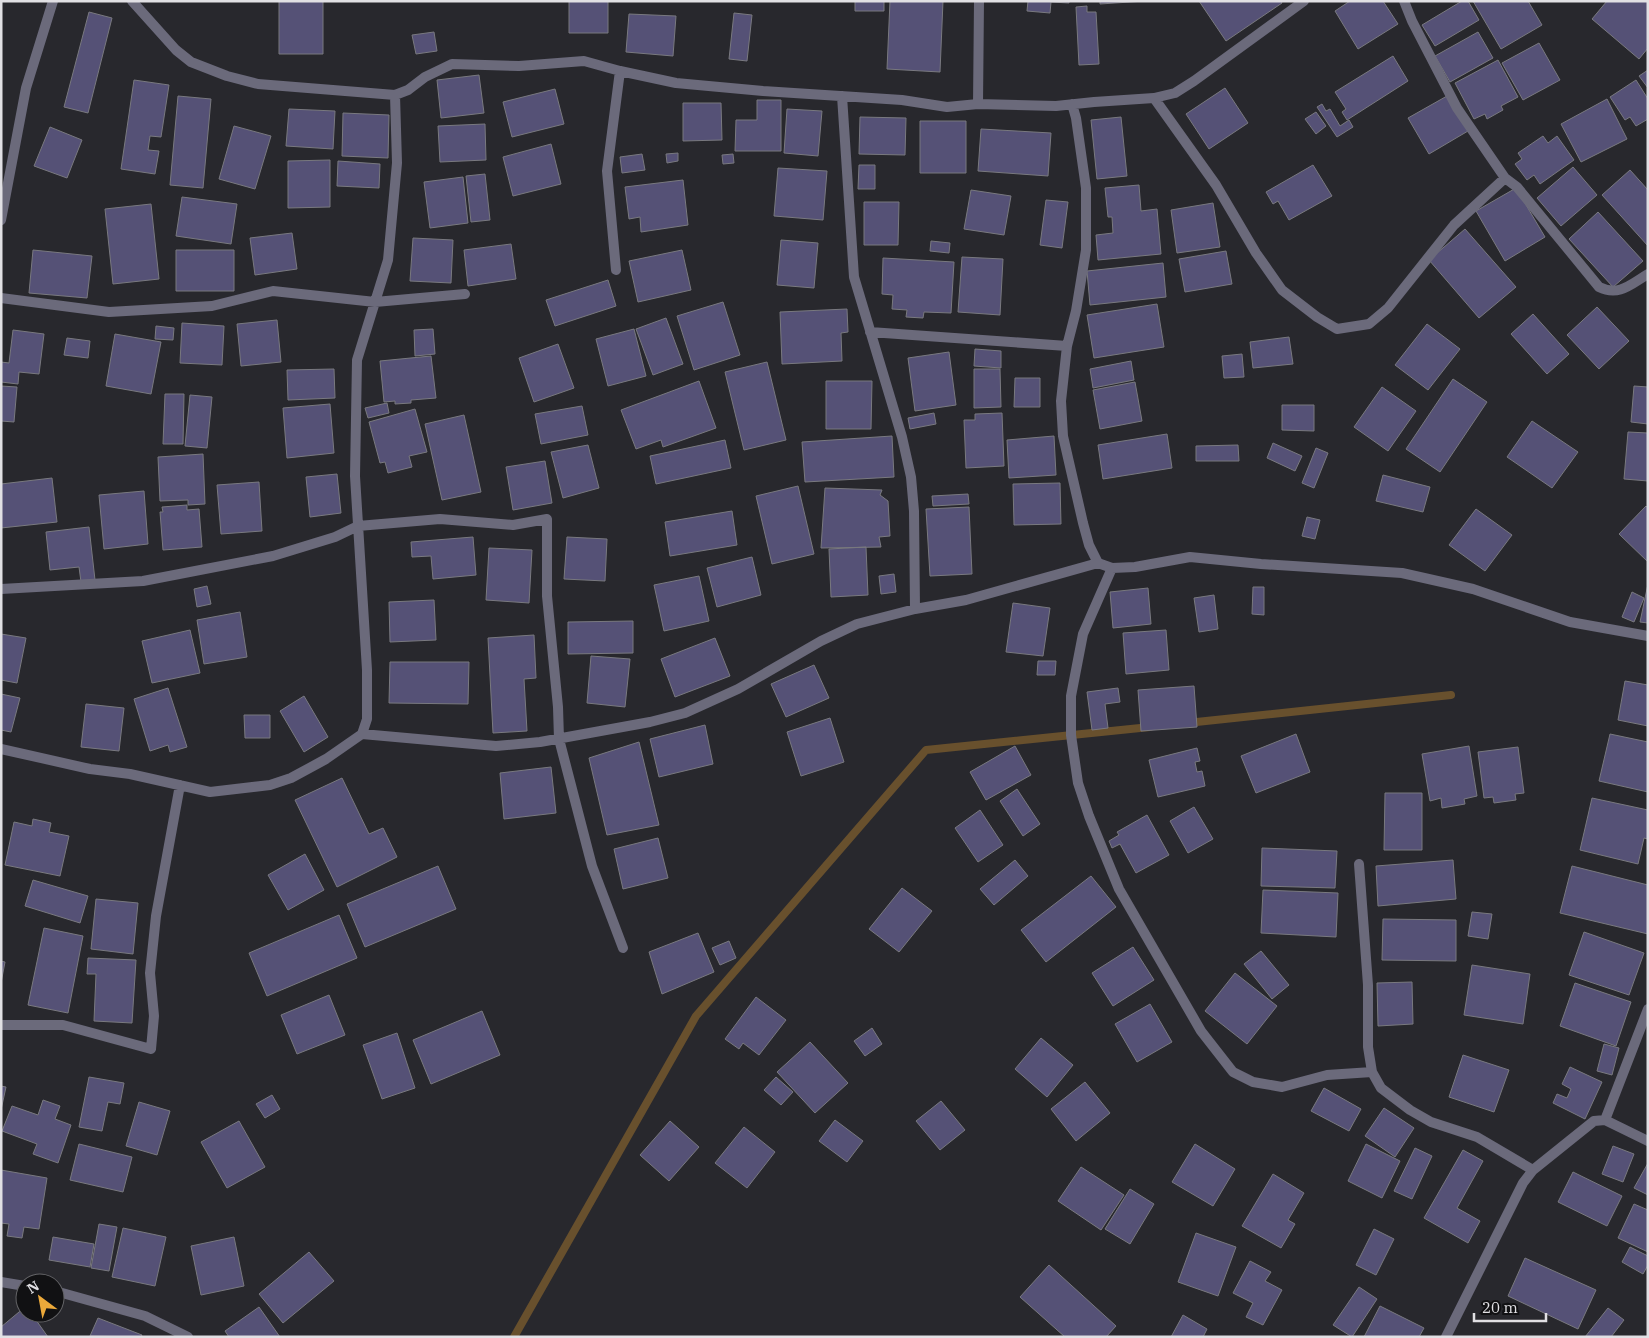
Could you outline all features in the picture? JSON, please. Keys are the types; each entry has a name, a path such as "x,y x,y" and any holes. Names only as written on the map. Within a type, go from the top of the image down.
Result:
{"street":[{"path":"1,220 26,88 53,1"},
{"path":"132,1 176,50 191,62 226,76 258,84 396,95 408,90 425,77 452,64 519,66 584,60 620,71 676,83 902,100 947,107 978,104 1056,106 1154,98 1175,93 1304,1"},
{"path":"978,104 979,1"},
{"path":"1404,1 1412,21 1456,108 1506,178 1517,187 1599,287 1609,292 1622,290 1648,274"},
{"path":"616,270 607,171 620,71"},
{"path":"1,749 90,769 130,774 210,792 270,785 302,772 326,759 362,734 367,719 367,670 355,476 357,360 388,260 397,163 396,95"},
{"path":"842,96 854,277 902,436 911,477 914,512 915,610"},
{"path":"1154,98 1216,185 1256,253 1282,290 1317,317 1337,329 1369,324 1388,308 1454,226 1506,178"},
{"path":"1072,104 1080,141 1086,188 1086,250 1076,311 1067,346 1061,402 1064,436 1089,545 1098,563"},
{"path":"1,298 109,312 212,306 273,291 375,302 465,294"},
{"path":"870,332 1067,346"},
{"path":"1,589 142,581 273,556 335,537 358,526 440,519 513,525 547,519 547,596 558,707 559,739 592,866 623,948"},
{"path":"362,734 496,746 559,739 685,713 738,690 821,642 858,624 966,600 1098,563 1112,568 1135,567 1190,557 1261,564 1402,573 1474,589 1570,622 1648,636"},
{"path":"1112,568 1083,634 1071,696 1071,735 1078,783 1089,816 1119,889 1200,1031 1233,1072 1253,1082 1282,1087 1327,1075 1372,1072"},
{"path":"1,1025 63,1025 151,1049 154,1016 150,973 156,916 180,785"},
{"path":"1359,864 1368,985 1368,1047 1372,1072 1381,1088 1410,1110 1432,1122 1477,1137 1533,1170"},
{"path":"1605,1120 1648,1009"},
{"path":"1446,1337 1523,1183 1533,1170 1594,1121 1605,1120 1648,1141"},
{"path":"1,1282 15,1284"},
{"path":"65,1295 145,1316 188,1337"}],"building":[{"path":"279,1 323,1 323,54 279,54"},
{"path":"569,1 608,1 608,33 569,33"},
{"path":"855,1 884,1 884,11 855,11"},
{"path":"890,1 943,1 940,72 887,69"},
{"path":"1028,1 1069,1 1069,3 1051,2 1050,13 1027,11"},
{"path":"1100,1 1145,1 1100,4"},
{"path":"1199,1 1281,1 1282,3 1226,41"},
{"path":"1350,1 1383,1 1398,24 1358,49 1335,11"},
{"path":"1462,1 1468,1 1479,20 1435,46 1422,25"},
{"path":"1473,1 1528,1 1542,25 1501,49"},
{"path":"1607,1 1648,1 1648,48 1639,59 1592,19"},
{"path":"1087,6 1087,12 1096,12 1099,64 1079,65 1076,7"},
{"path":"89,12 112,18 88,113 64,107"},
{"path":"734,13 752,15 747,61 729,59"},
{"path":"629,14 676,16 673,56 626,52"},
{"path":"434,32 437,51 416,54 412,35"},
{"path":"1478,32 1493,58 1450,82 1435,56"},
{"path":"1539,43 1560,80 1523,100 1502,63"},
{"path":"1393,56 1408,81 1347,120 1342,112 1346,109 1335,92"},
{"path":"1498,60 1518,97 1501,106 1503,110 1487,119 1485,114 1474,119 1455,83"},
{"path":"1648,70 1648,88 1639,76"},
{"path":"479,75 484,113 441,118 437,80"},
{"path":"134,80 169,85 161,137 150,136 148,150 159,151 155,174 121,169"},
{"path":"1636,80 1648,99 1648,119 1636,126 1630,117 1625,120 1610,97"},
{"path":"1225,88 1248,123 1209,149 1186,114"},
{"path":"555,89 564,124 512,137 503,102"},
{"path":"178,96 211,99 203,188 170,185"},
{"path":"1447,96 1468,131 1429,154 1408,118"},
{"path":"1607,99 1627,139 1581,162 1561,124"},
{"path":"757,100 781,100 781,151 735,151 736,120 757,120"},
{"path":"683,103 721,103 722,140 683,141"},
{"path":"1322,104 1326,111 1330,109 1340,126 1349,120 1353,127 1337,137 1317,107"},
{"path":"289,109 335,111 333,149 286,146"},
{"path":"787,109 822,111 818,156 784,153"},
{"path":"1316,112 1326,126 1316,134 1305,119"},
{"path":"343,113 389,115 388,158 342,156"},
{"path":"860,117 906,118 905,155 859,154"},
{"path":"1121,117 1127,176 1097,179 1091,120"},
{"path":"920,121 966,121 966,173 920,173"},
{"path":"485,124 486,160 440,162 438,126"},
{"path":"234,126 271,136 255,189 219,179"},
{"path":"50,127 82,140 67,178 34,166"},
{"path":"981,129 1051,133 1048,176 978,171"},
{"path":"1543,136 1548,143 1557,136 1574,160 1540,184 1534,175 1527,180 1515,164 1522,159 1518,153"},
{"path":"551,144 561,184 513,196 503,157"},
{"path":"678,153 678,161 667,163 666,154"},
{"path":"642,154 645,170 622,173 620,157"},
{"path":"733,154 734,163 723,164 722,155"},
{"path":"330,160 330,207 288,208 288,161"},
{"path":"338,161 380,164 379,188 337,186"},
{"path":"859,165 875,165 875,189 858,189"},
{"path":"1313,165 1332,196 1289,220 1278,201 1273,204 1266,192"},
{"path":"1573,167 1597,195 1561,226 1537,198"},
{"path":"778,168 827,171 823,220 774,216"},
{"path":"1630,170 1648,190 1648,246 1602,195"},
{"path":"485,174 490,220 471,222 466,176"},
{"path":"463,177 468,223 430,228 424,182"},
{"path":"683,180 688,225 641,232 640,217 629,219 625,187"},
{"path":"1139,185 1141,211 1157,209 1161,254 1098,260 1096,235 1113,233 1112,217 1108,217 1105,188"},
{"path":"1516,188 1545,237 1505,261 1476,211"},
{"path":"971,190 1011,196 1004,235 964,229"},
{"path":"182,197 237,204 231,244 176,236"},
{"path":"1046,200 1068,202 1062,248 1040,245"},
{"path":"864,202 899,202 898,245 864,245"},
{"path":"1213,203 1220,247 1177,253 1171,210"},
{"path":"151,204 159,279 113,284 105,209"},
{"path":"1598,212 1643,261 1613,287 1569,239"},
{"path":"1465,229 1516,287 1479,318 1429,260"},
{"path":"292,233 297,269 255,275 250,238"},
{"path":"413,238 453,240 451,283 410,281"},
{"path":"781,240 818,243 814,288 777,285"},
{"path":"931,241 950,243 949,253 930,251"},
{"path":"511,244 516,279 468,286 464,250"},
{"path":"33,250 92,256 87,298 29,293"},
{"path":"176,250 234,250 234,291 176,291"},
{"path":"682,250 691,290 638,302 629,261"},
{"path":"1226,251 1232,284 1185,292 1179,259"},
{"path":"962,257 1003,259 1000,315 958,312"},
{"path":"883,258 954,262 951,313 924,312 923,318 906,317 907,310 892,309 893,295 882,294"},
{"path":"1163,263 1166,297 1090,305 1087,271"},
{"path":"608,280 616,306 555,326 546,300"},
{"path":"723,302 740,355 694,370 677,316"},
{"path":"1157,304 1164,347 1094,358 1087,315"},
{"path":"1597,307 1629,341 1599,369 1567,335"},
{"path":"847,309 848,332 841,333 842,361 782,364 780,312"},
{"path":"1533,314 1569,354 1547,374 1511,334"},
{"path":"666,318 683,364 653,375 636,329"},
{"path":"277,320 281,362 241,366 237,324"},
{"path":"182,323 224,326 222,365 180,363"},
{"path":"1427,324 1460,349 1428,390 1395,365"},
{"path":"156,326 174,328 173,340 155,339"},
{"path":"433,329 435,354 415,356 414,330"},
{"path":"634,329 646,376 608,386 596,339"},
{"path":"13,330 44,334 39,374 19,372 18,384 1,382 1,362 9,363"},
{"path":"115,334 161,342 151,394 106,386"},
{"path":"1289,337 1293,364 1253,368 1250,342"},
{"path":"67,338 90,341 88,358 64,355"},
{"path":"558,344 574,388 534,402 519,358"},
{"path":"975,349 1001,351 1001,368 974,366"},
{"path":"949,352 956,405 915,411 908,358"},
{"path":"1242,354 1244,377 1224,378 1222,356"},
{"path":"431,356 436,398 411,400 411,403 395,404 395,401 384,402 380,361"},
{"path":"1131,361 1134,380 1093,388 1090,369"},
{"path":"767,362 786,440 744,450 725,372"},
{"path":"334,369 335,398 288,400 287,370"},
{"path":"974,369 1000,369 1001,407 974,408"},
{"path":"1015,378 1040,378 1040,407 1014,407"},
{"path":"1453,379 1487,402 1440,472 1406,449"},
{"path":"699,381 716,428 663,447 661,440 636,449 621,410"},
{"path":"826,381 872,381 871,429 826,429"},
{"path":"1135,382 1142,421 1100,429 1093,390"},
{"path":"1,386 17,387 14,422 1,421"},
{"path":"1634,386 1648,387 1648,424 1631,422"},
{"path":"1382,387 1416,411 1388,451 1354,427"},
{"path":"165,394 184,394 183,444 163,444"},
{"path":"190,395 212,397 207,448 185,446"},
{"path":"387,403 389,413 368,418 365,408"},
{"path":"330,404 334,453 287,458 283,408"},
{"path":"1282,405 1314,405 1314,431 1282,430"},
{"path":"582,406 588,435 541,444 535,414"},
{"path":"415,409 427,452 409,456 412,467 388,473 385,462 380,463 369,422"},
{"path":"934,413 936,424 910,429 908,418"},
{"path":"1002,413 1004,466 966,468 964,420 975,420 975,414"},
{"path":"464,415 481,492 442,500 425,424"},
{"path":"1532,421 1578,452 1552,488 1507,457"},
{"path":"1628,432 1648,433 1648,481 1624,479"},
{"path":"1167,434 1172,468 1103,479 1098,445"},
{"path":"892,436 894,477 805,482 802,442"},
{"path":"1054,436 1056,475 1009,478 1007,440"},
{"path":"725,440 731,468 656,484 650,456"},
{"path":"1273,443 1302,456 1295,471 1267,458"},
{"path":"588,445 599,488 563,498 551,452"},
{"path":"1238,445 1239,461 1196,461 1196,446"},
{"path":"1316,448 1328,453 1314,488 1302,483"},
{"path":"203,454 205,504 188,505 188,500 160,501 158,457"},
{"path":"545,461 552,503 513,510 506,467"},
{"path":"337,474 341,513 310,517 306,477"},
{"path":"1383,475 1430,487 1423,512 1376,501"},
{"path":"52,478 57,522 1,528 1,484"},
{"path":"259,482 262,531 221,534 217,485"},
{"path":"1060,483 1061,524 1014,525 1013,484"},
{"path":"798,486 814,554 772,564 756,496"},
{"path":"825,488 882,490 880,495 888,501 890,536 879,537 881,547 821,548"},
{"path":"144,491 148,544 104,549 99,495"},
{"path":"968,494 969,504 933,506 932,496"},
{"path":"187,505 187,510 199,509 202,547 163,550 160,512 163,512 162,507"},
{"path":"1646,506 1648,508 1648,562 1619,534"},
{"path":"969,507 972,574 930,576 926,509"},
{"path":"1476,509 1512,535 1485,571 1449,545"},
{"path":"732,511 737,545 670,556 665,522"},
{"path":"1307,517 1320,520 1315,539 1302,536"},
{"path":"89,527 95,580 81,582 79,567 50,570 46,532"},
{"path":"473,537 476,575 433,579 431,556 412,557 411,542"},
{"path":"567,537 607,539 605,581 564,579"},
{"path":"866,547 868,595 831,597 829,549"},
{"path":"489,548 532,550 529,603 486,600"},
{"path":"752,557 761,595 717,607 707,568"},
{"path":"894,574 896,592 881,594 879,576"},
{"path":"699,576 709,621 664,631 654,585"},
{"path":"1648,584 1648,623 1640,622"},
{"path":"207,586 211,604 197,607 194,589"},
{"path":"1253,587 1264,587 1264,615 1252,614"},
{"path":"1148,588 1151,624 1113,628 1110,592"},
{"path":"1632,592 1644,598 1634,622 1622,617"},
{"path":"1214,595 1218,629 1199,632 1194,598"},
{"path":"434,600 436,640 390,642 389,602"},
{"path":"1013,603 1050,608 1043,656 1006,652"},
{"path":"240,612 247,657 204,664 197,620"},
{"path":"633,621 633,653 568,654 568,622"},
{"path":"190,630 200,673 152,683 142,641"},
{"path":"1166,630 1169,670 1126,674 1123,633"},
{"path":"1,634 26,638 17,683 1,680"},
{"path":"534,635 536,678 524,679 527,731 493,733 488,638"},
{"path":"715,638 730,676 675,697 661,659"},
{"path":"591,656 630,659 625,707 587,703"},
{"path":"1038,661 1056,661 1055,675 1037,675"},
{"path":"390,662 469,662 468,704 389,703"},
{"path":"814,665 829,698 786,717 771,684"},
{"path":"1625,681 1648,685 1648,726 1618,720"},
{"path":"1194,686 1197,727 1141,731 1138,690"},
{"path":"168,688 187,747 170,752 168,745 150,751 134,699"},
{"path":"1118,688 1120,702 1105,704 1108,728 1092,730 1087,692"},
{"path":"1,694 20,698 11,732 1,730"},
{"path":"304,696 328,737 304,752 280,711"},
{"path":"86,704 124,708 119,751 81,747"},
{"path":"244,715 270,715 270,738 245,738"},
{"path":"830,718 844,762 801,776 787,732"},
{"path":"705,725 713,764 659,777 650,739"},
{"path":"1296,734 1310,772 1256,793 1241,756"},
{"path":"1610,734 1648,742 1648,792 1599,781"},
{"path":"639,742 659,825 607,835 589,758"},
{"path":"1015,746 1031,775 986,800 970,772"},
{"path":"1469,746 1477,796 1464,799 1465,804 1442,808 1441,798 1430,801 1422,754"},
{"path":"1518,747 1524,793 1515,794 1516,800 1494,803 1493,797 1484,798 1478,752"},
{"path":"1197,748 1200,761 1195,762 1197,772 1202,771 1205,786 1158,797 1149,760"},
{"path":"551,767 556,813 504,819 500,773"},
{"path":"342,778 369,834 383,828 397,857 337,887 295,800"},
{"path":"1017,789 1040,824 1023,836 1000,801"},
{"path":"1385,793 1422,793 1422,850 1384,850"},
{"path":"1592,798 1648,810 1648,839 1644,838 1638,864 1580,850"},
{"path":"1194,807 1213,839 1188,853 1170,821"},
{"path":"980,810 1003,845 978,862 955,828"},
{"path":"1147,815 1169,855 1136,873 1120,844 1112,848 1109,841 1119,835 1117,832"},
{"path":"33,819 51,823 49,832 69,836 60,876 5,865 14,822 32,826"},
{"path":"658,838 668,878 623,889 614,849"},
{"path":"1262,848 1337,851 1335,888 1261,886"},
{"path":"305,854 324,890 288,910 268,875"},
{"path":"1015,860 1028,876 994,905 980,889"},
{"path":"1453,860 1456,899 1378,906 1376,866"},
{"path":"438,866 456,909 365,947 347,904"},
{"path":"1572,866 1648,885 1648,934 1560,913"},
{"path":"1091,876 1116,907 1046,962 1021,930"},
{"path":"33,880 88,896 80,923 25,906"},
{"path":"902,888 932,911 899,952 869,929"},
{"path":"1263,890 1338,893 1336,937 1261,933"},
{"path":"96,899 138,903 133,954 91,949"},
{"path":"1472,912 1492,914 1488,939 1468,936"},
{"path":"339,915 357,958 267,996 249,953"},
{"path":"1383,919 1456,920 1456,961 1382,960"},
{"path":"44,928 83,936 68,1013 28,1005"},
{"path":"1584,932 1644,953 1629,995 1569,975"},
{"path":"698,933 714,972 662,994 649,952"},
{"path":"729,941 736,958 720,965 712,948"},
{"path":"1133,947 1154,980 1113,1006 1092,973"},
{"path":"1261,951 1289,985 1272,999 1244,964"},
{"path":"88,958 136,960 132,1023 94,1021 96,974 87,974"},
{"path":"1,961 5,962 1,983"},
{"path":"1472,965 1530,974 1523,1024 1464,1015"},
{"path":"1235,973 1277,1006 1247,1044 1205,1011"},
{"path":"1412,982 1413,1024 1378,1026 1377,983"},
{"path":"1575,983 1631,1002 1616,1046 1560,1026"},
{"path":"329,995 345,1035 297,1054 281,1015"},
{"path":"756,997 786,1020 759,1055 743,1043 739,1049 725,1039"},
{"path":"1150,1004 1172,1042 1137,1062 1115,1024"},
{"path":"482,1011 500,1055 431,1084 413,1040"},
{"path":"872,1028 882,1044 865,1056 854,1041"},
{"path":"397,1033 415,1088 382,1099 363,1045"},
{"path":"1041,1038 1073,1065 1047,1097 1015,1069"},
{"path":"810,1042 848,1083 815,1113 777,1072"},
{"path":"1604,1044 1619,1048 1612,1075 1597,1071"},
{"path":"1463,1055 1509,1070 1494,1112 1449,1097"},
{"path":"1570,1067 1602,1082 1585,1119 1553,1103 1557,1094 1567,1098 1571,1089 1562,1084"},
{"path":"89,1077 124,1083 120,1104 108,1102 102,1131 79,1127"},
{"path":"776,1077 793,1092 781,1105 764,1090"},
{"path":"1085,1082 1110,1113 1076,1141 1051,1109"},
{"path":"1,1086 6,1087 1,1110"},
{"path":"1324,1088 1361,1109 1349,1131 1311,1111"},
{"path":"272,1095 280,1109 265,1118 256,1104"},
{"path":"43,1100 60,1106 55,1119 71,1125 58,1163 33,1154 37,1144 2,1131 12,1106 38,1115"},
{"path":"941,1101 965,1130 940,1150 916,1121"},
{"path":"139,1102 170,1111 157,1155 126,1146"},
{"path":"1384,1108 1414,1128 1395,1157 1365,1136"},
{"path":"835,1120 863,1141 847,1162 819,1141"},
{"path":"239,1121 265,1167 227,1188 201,1142"},
{"path":"670,1121 699,1147 669,1181 640,1155"},
{"path":"744,1127 775,1152 747,1188 715,1163"},
{"path":"79,1144 132,1157 123,1192 70,1180"},
{"path":"1195,1144 1235,1169 1213,1206 1172,1182"},
{"path":"1366,1144 1400,1161 1382,1198 1348,1181"},
{"path":"1613,1146 1634,1154 1623,1182 1602,1174"},
{"path":"1415,1148 1432,1156 1412,1199 1394,1191"},
{"path":"1463,1150 1483,1161 1457,1208 1480,1221 1468,1243 1424,1218"},
{"path":"1648,1163 1648,1195 1634,1188"},
{"path":"1081,1167 1124,1195 1101,1230 1058,1201"},
{"path":"1,1170 47,1178 39,1229 24,1227 22,1238 7,1236 9,1224 1,1223"},
{"path":"1573,1172 1622,1196 1607,1226 1558,1202"},
{"path":"1273,1174 1304,1193 1288,1220 1295,1224 1281,1248 1242,1226"},
{"path":"1130,1189 1154,1204 1130,1244 1105,1229"},
{"path":"1634,1204 1648,1210 1648,1252 1618,1238"},
{"path":"99,1224 117,1227 109,1271 91,1268"},
{"path":"123,1228 166,1237 155,1286 112,1277"},
{"path":"1374,1229 1394,1239 1376,1275 1356,1265"},
{"path":"1196,1233 1236,1247 1218,1296 1178,1282"},
{"path":"53,1237 94,1244 90,1267 49,1260"},
{"path":"234,1237 244,1286 201,1295 191,1246"},
{"path":"1630,1247 1648,1256 1648,1265 1643,1274 1622,1262"},
{"path":"309,1252 334,1281 283,1323 259,1294"},
{"path":"1525,1258 1596,1290 1578,1329 1508,1296"},
{"path":"1250,1261 1271,1272 1265,1281 1282,1290 1263,1325 1246,1317 1253,1303 1233,1293"},
{"path":"1049,1265 1116,1326 1106,1337 1065,1337 1020,1297"},
{"path":"1359,1287 1377,1299 1352,1337 1333,1325"},
{"path":"1380,1306 1424,1328 1419,1337 1364,1337"},
{"path":"259,1307 280,1337 229,1337 225,1331"},
{"path":"1608,1308 1624,1320 1611,1337 1585,1337"},
{"path":"15,1315 15,1323 38,1323 48,1337 1,1337 1,1327"},
{"path":"1183,1315 1207,1329 1203,1337 1171,1337"},
{"path":"98,1318 142,1335 141,1337 90,1336"}],"waterway":[{"path":"1187,723 1451,695"},
{"path":"514,1337 696,1016 926,750 1150,727"}]}
